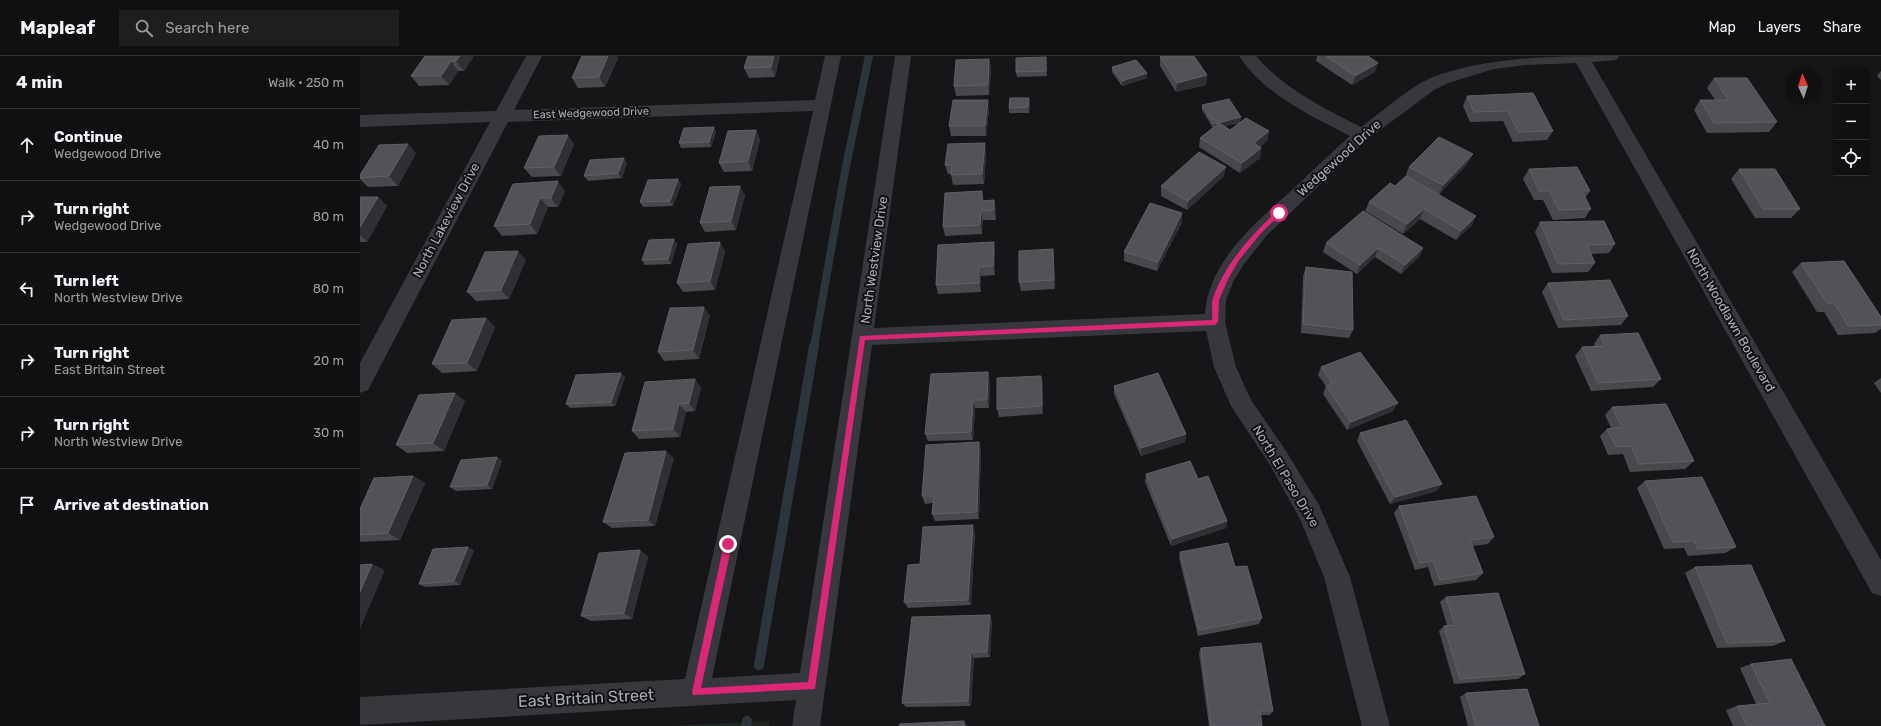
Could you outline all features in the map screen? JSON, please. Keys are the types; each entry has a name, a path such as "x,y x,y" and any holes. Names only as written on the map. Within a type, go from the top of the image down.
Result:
{"street":[{"name":"North Lakeview Drive","path":"360,384 534,56"},
{"path":"696,692 833,56"},
{"name":"North Westview Drive","path":"806,726 903,56"},
{"path":"1247,56 1270,81 1283,90 1305,105 1362,135"},
{"name":"Wedgewood Drive","path":"1215,322 1216,300 1226,278 1237,259 1260,230 1362,135 1428,86 1442,79 1494,64 1527,60 1611,56"},
{"name":"North Woodlawn Boulevard","path":"1581,57 1881,584"},
{"name":"East Wedgewood Drive","path":"360,121 822,105"},
{"path":"863,337 1215,322"},
{"name":"North El Paso Drive","path":"1215,322 1225,367 1242,406 1278,458 1310,513 1332,564 1350,622 1376,726"},
{"name":"East Britain Street","path":"360,711 812,686"}],"shaded area":[{"path":"769,721 769,726 667,726"}],"building":[{"path":"425,56 460,56 456,61 451,61 441,76 411,76"},
{"path":"582,56 608,56 599,77 572,78"},
{"path":"748,56 774,56 771,67 744,68"},
{"path":"1160,56 1194,56 1207,75 1177,83"},
{"path":"1326,56 1368,56 1378,63 1355,76"},
{"path":"1046,57 1046,71 1016,72 1016,58"},
{"path":"989,59 988,85 954,86 956,60"},
{"path":"1136,60 1147,73 1122,81 1112,67"},
{"path":"1714,78 1747,78 1777,122 1714,123 1700,100 1728,100"},
{"path":"1533,93 1553,131 1518,132 1508,111 1474,112 1467,96"},
{"path":"1010,98 1029,98 1028,107 1009,108"},
{"path":"1229,99 1241,117 1214,124 1202,105"},
{"path":"953,100 988,100 985,126 949,126"},
{"path":"1246,118 1269,131 1254,143 1261,148 1242,163 1200,138 1219,123 1230,130"},
{"path":"714,127 709,142 679,143 684,128"},
{"path":"756,130 748,161 719,163 728,131"},
{"path":"568,135 554,167 524,168 539,136"},
{"path":"1439,137 1473,154 1443,185 1409,167"},
{"path":"985,143 982,174 951,175 952,165 945,165 948,144"},
{"path":"408,144 389,176 360,178 360,175 379,145"},
{"path":"1199,152 1226,167 1188,201 1161,186"},
{"path":"624,158 618,173 584,176 590,160"},
{"path":"1577,167 1590,191 1582,191 1591,209 1559,210 1549,191 1539,191 1529,169"},
{"path":"1739,169 1775,169 1800,209 1763,209"},
{"path":"1406,176 1476,216 1461,231 1424,209 1407,224 1369,202 1390,183 1395,186"},
{"path":"678,179 670,201 640,202 648,180"},
{"path":"558,181 551,198 540,198 530,224 494,226 513,184"},
{"path":"740,186 731,221 700,223 710,187"},
{"path":"982,191 982,201 994,200 994,210 981,211 980,225 943,227 945,193"},
{"path":"360,197 378,197 360,227"},
{"path":"1150,203 1182,213 1158,262 1124,252"},
{"path":"1363,211 1423,248 1405,265 1378,248 1360,265 1326,243"},
{"path":"1604,221 1615,244 1587,245 1595,263 1558,264 1540,222"},
{"path":"674,239 668,259 642,260 649,240"},
{"path":"720,242 710,281 677,283 688,244"},
{"path":"994,242 993,266 979,267 979,283 936,285 938,245"},
{"path":"1053,249 1054,280 1019,282 1019,251"},
{"path":"518,251 501,290 467,292 485,252"},
{"path":"1844,261 1881,317 1881,325 1848,326 1835,304 1827,303 1801,263"},
{"path":"1306,267 1352,272 1353,330 1303,324"},
{"path":"1610,280 1628,316 1564,320 1548,283"},
{"path":"704,307 693,350 658,352 670,308"},
{"path":"486,318 467,363 432,364 452,320"},
{"path":"1638,333 1661,379 1598,383 1582,347 1605,346 1600,335"},
{"path":"1360,352 1398,403 1351,422 1326,386 1332,383 1321,367"},
{"path":"988,372 987,400 973,400 971,432 925,434 931,374"},
{"path":"621,373 611,402 566,404 576,375"},
{"path":"1158,373 1186,434 1141,448 1114,386"},
{"path":"1041,376 1042,406 997,409 997,378"},
{"path":"695,379 689,403 679,404 673,429 632,431 645,382"},
{"path":"455,393 433,443 396,445 419,395"},
{"path":"1666,404 1694,461 1639,464 1631,446 1616,447 1607,429 1622,427 1612,407"},
{"path":"1406,420 1442,484 1395,497 1360,433"},
{"path":"979,442 977,512 932,514 934,496 922,496 926,445"},
{"path":"666,451 648,520 603,522 625,453"},
{"path":"497,457 487,485 450,487 461,460"},
{"path":"1190,461 1198,479 1208,476 1227,521 1172,539 1146,474"},
{"path":"413,476 388,533 360,535 360,509 374,478"},
{"path":"1702,477 1736,547 1698,549 1694,541 1673,542 1645,481"},
{"path":"1476,496 1494,537 1470,540 1483,573 1440,580 1433,561 1420,563 1399,506"},
{"path":"973,525 968,600 904,602 908,565 920,564 923,527"},
{"path":"1228,543 1235,567 1247,566 1262,618 1199,630 1180,552"},
{"path":"468,547 454,581 419,584 433,549"},
{"path":"640,550 624,613 581,616 599,553"},
{"path":"372,564 360,592 360,565"},
{"path":"1751,565 1785,641 1727,643 1695,567"},
{"path":"1498,593 1525,674 1460,679 1444,626 1455,625 1446,597"},
{"path":"990,615 987,652 971,652 968,701 902,703 912,617"},
{"path":"1261,643 1273,711 1260,711 1262,726 1211,726 1201,648"},
{"path":"1791,659 1825,726 1747,726 1737,706 1770,703 1751,664"},
{"path":"1527,689 1539,726 1476,726 1466,693"},
{"path":"964,721 964,726 899,726 900,724"}],"waterway":[{"path":"814,347 845,171 869,56"},
{"path":"759,665 814,346"},
{"path":"746,726 747,721"}],"route":[{"path":"728,544 696,692 812,686 863,337 1215,322 1216,300 1237,259 1260,230 1279,213"}]}
